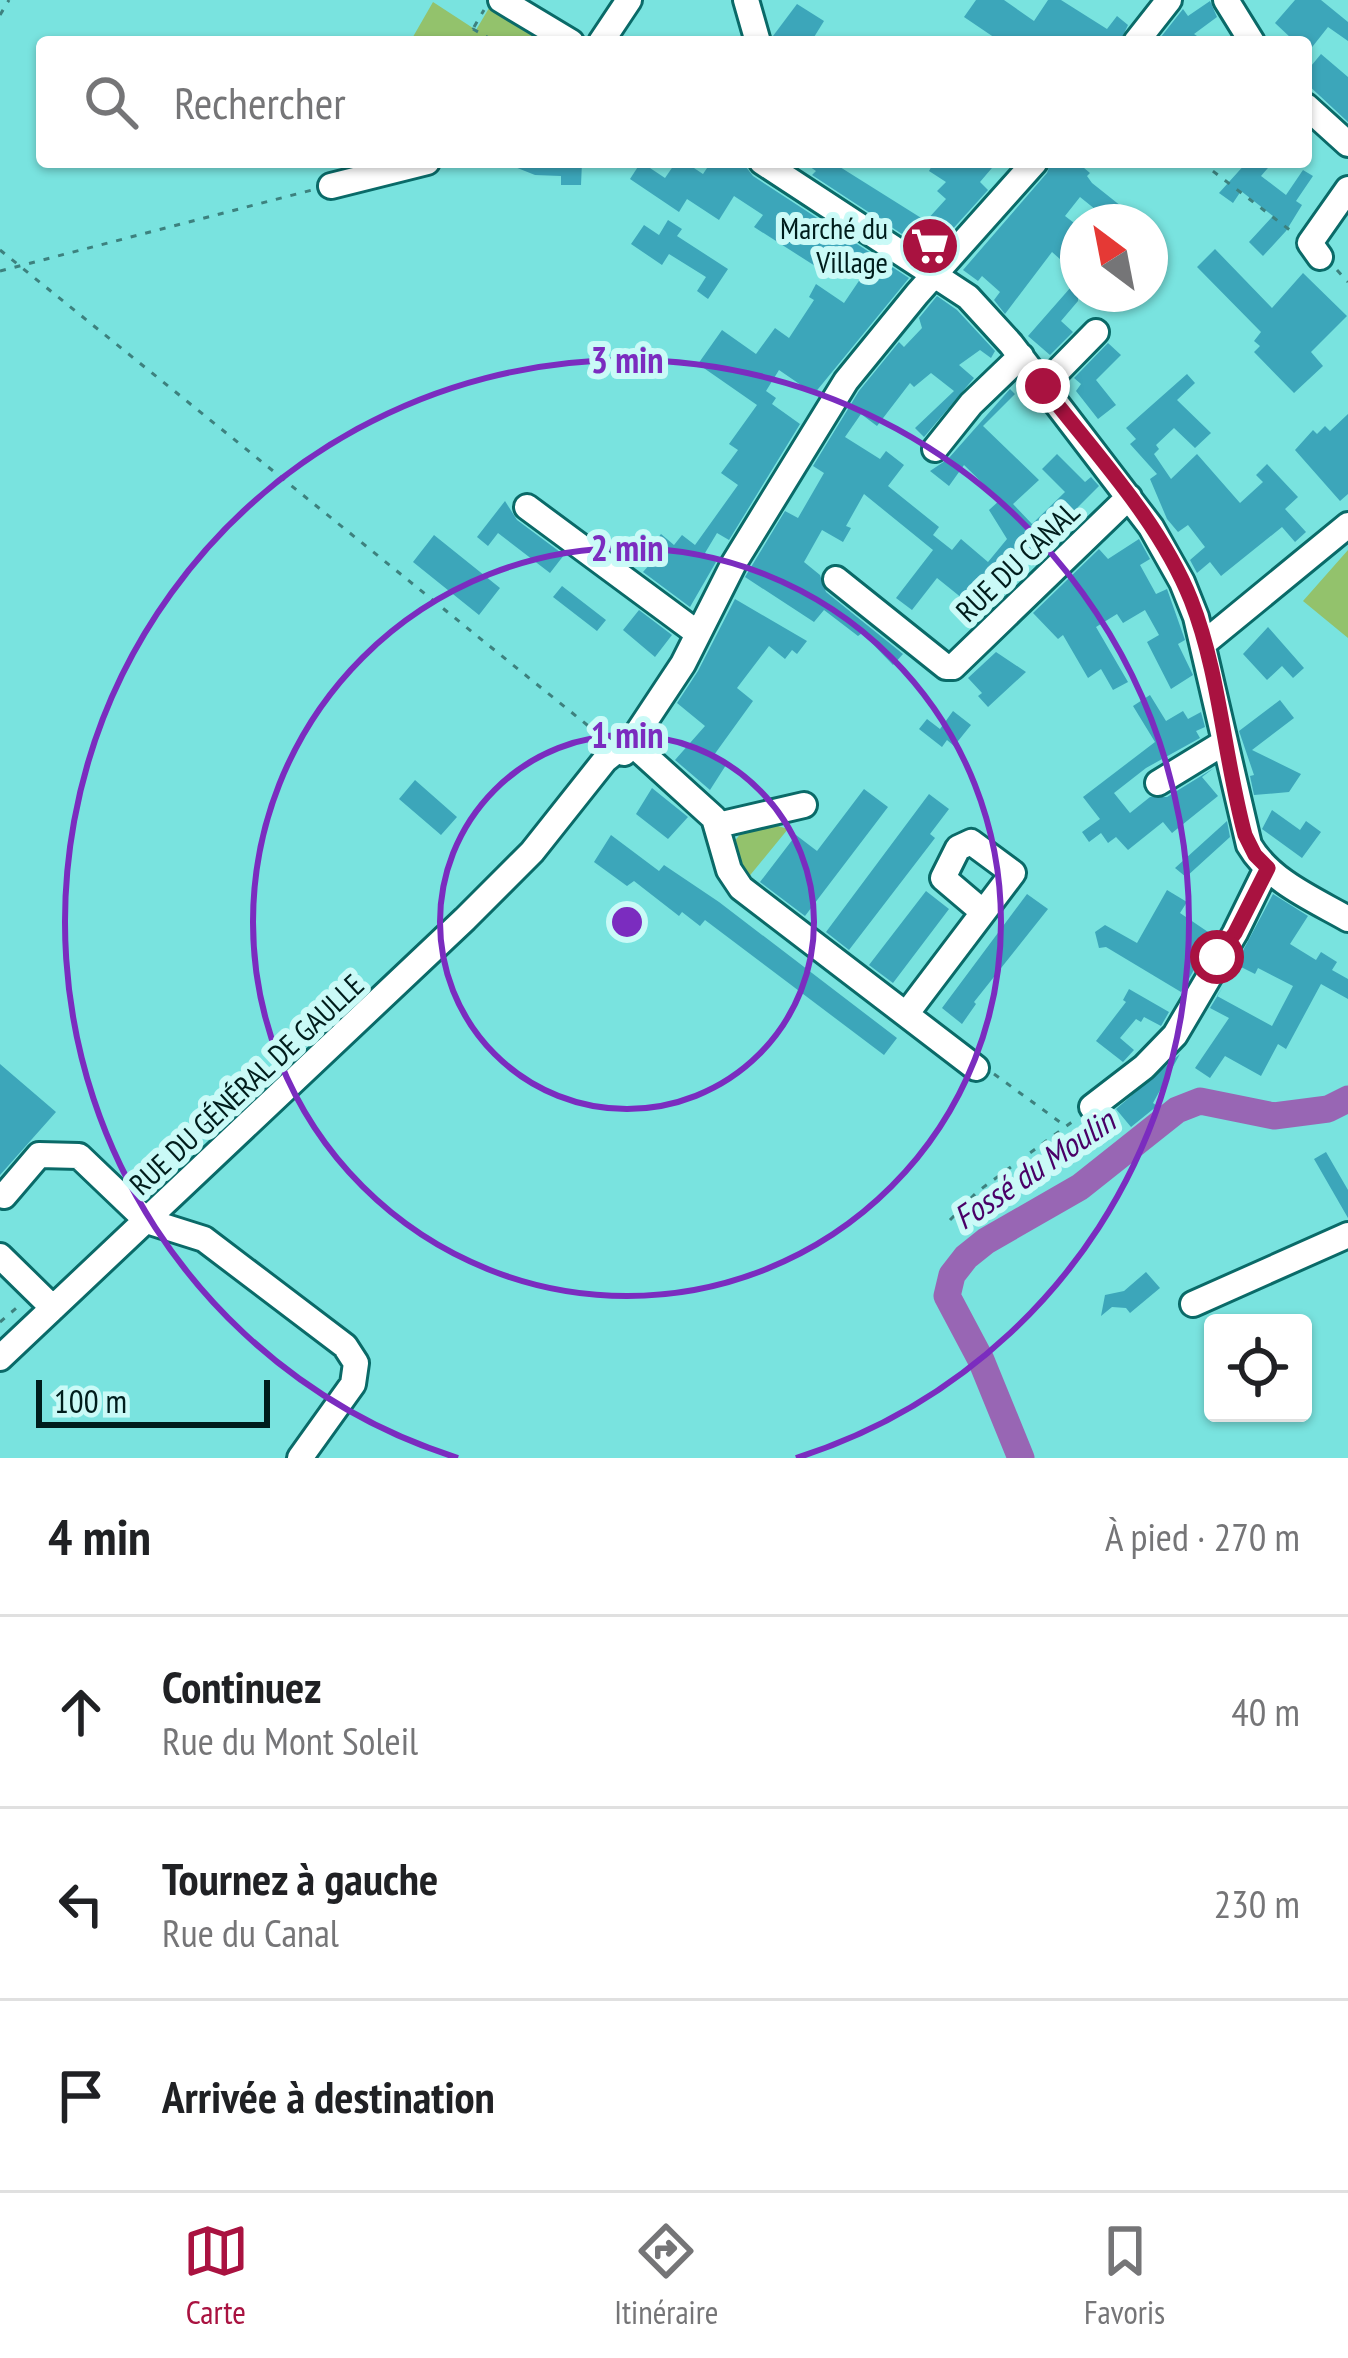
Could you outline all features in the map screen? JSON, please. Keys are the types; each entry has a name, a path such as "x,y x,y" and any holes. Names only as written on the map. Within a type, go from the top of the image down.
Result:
{"street":[{"path":"501,0 562,36"},
{"path":"605,36 629,0"},
{"path":"746,0 756,36"},
{"path":"1226,0 1248,36"},
{"path":"1140,36 1159,4"},
{"path":"1312,111 1348,144"},
{"path":"331,186 403,168"},
{"name":"RUE DU GÉNÉRAL DE GAULLE","path":"0,1358 44,1299 147,1221 604,785 623,746 682,664 696,632 831,403 935,273 1030,168"},
{"path":"795,173 981,310 1129,497 1173,562 1190,599 1245,835 1255,855 1348,919"},
{"path":"1315,250 1348,190"},
{"path":"1043,386 1096,332"},
{"path":"935,449 981,393 1021,356"},
{"name":"RUE DU CANAL","path":"836,579 946,668 953,667 1129,497"},
{"path":"527,507 696,632"},
{"path":"1203,644 1348,525"},
{"path":"1158,784 1225,742"},
{"path":"623,746 718,825 736,884 976,1068"},
{"path":"718,825 804,805"},
{"path":"907,1013 1013,873 975,843 958,848 943,871 945,884 982,913"},
{"path":"1092,1107 1144,1067 1174,1035 1268,868"},
{"path":"4,1196 39,1155 79,1156 147,1221 203,1238 345,1346 356,1363 353,1384 301,1458"},
{"path":"177,1193 203,1238"},
{"path":"1193,1304 1348,1235"},
{"path":"0,1256 44,1299"}],"path":[{"path":"0,15 8,0"},
{"path":"469,36 490,0"},
{"path":"473,29 485,36"},
{"path":"1209,168 1315,250"},
{"path":"0,271 331,186"},
{"path":"0,250 623,746"},
{"path":"976,1068 986,1067 1066,1126"},
{"path":"950,1220 976,1192 1092,1107"},
{"path":"0,1322 44,1299"}],"green space":[{"path":"433,2 476,30 492,3 548,36 413,36"},
{"path":"1348,550 1348,638 1303,601"},
{"path":"768,823 788,829 747,879 733,843 742,832"}],"building":[{"path":"976,0 1004,0 1034,21 1048,0 1061,0 1107,29 1117,16 1128,25 1123,36 992,36 964,17"},
{"path":"1295,0 1321,0 1348,22 1348,41 1328,27 1312,47 1312,36 1289,36 1275,23"},
{"path":"1210,1 1217,17 1194,34 1197,36 1162,36 1183,9 1188,16"},
{"path":"797,4 824,21 815,36 773,36"},
{"path":"1321,54 1348,77 1348,122 1312,89 1312,65"},
{"path":"517,168 582,168 581,185 561,185 561,176 535,175"},
{"path":"637,168 650,168 665,178 672,168 694,168 703,174 707,168 747,168 909,278 814,394 779,370 766,391 776,398 772,404 800,424 729,540 717,533 705,553 716,562 690,607 643,572 651,563 643,556 661,534 674,545 682,535 695,545 738,485 721,473 738,450 729,444 757,405 698,364 722,330 756,354 775,328 789,338 814,300 809,297 816,284 844,303 869,266 848,253 844,259 835,253 823,271 754,227 763,215 734,196 719,220 687,199 679,212 630,179"},
{"path":"812,168 842,168 926,221 946,199 937,191 946,182 931,168 992,168 980,182 988,190 931,253 812,175 816,171"},
{"path":"1049,168 1084,168 1092,183 1118,204 1089,204 1080,197 1074,204 1060,204 1060,259 1052,252 1005,314 994,300 1000,292 982,276 978,281 963,270"},
{"path":"1242,168 1268,168 1261,176 1286,195 1303,170 1313,176 1296,201 1302,205 1286,231 1263,256 1249,242 1273,216 1241,191 1233,203 1219,193"},
{"path":"668,220 682,229 677,236 728,269 708,299 697,291 706,277 669,254 662,265 631,244 644,225 659,235"},
{"path":"1215,249 1272,308 1303,273 1347,316 1311,352 1323,366 1294,393 1254,352 1260,346 1254,341 1261,332 1197,267"},
{"path":"937,296 957,310 995,351 991,358 980,350 959,365 974,378 924,437 915,428 954,391 931,373 914,387 910,383 877,426 861,414 845,437 880,459 886,451 904,465 888,486 939,527 933,535 952,550 961,539 988,562 1007,539 989,510 1000,500 964,465 949,486 930,471 948,459 1010,389 1015,394 983,426 1039,480 1013,504 1032,524 1065,492 1042,469 1057,454 1085,482 1091,477 1099,486 1076,509 1082,515 1033,566 1017,549 999,571 1012,580 983,615 937,578 912,610 896,598 933,550 864,494 846,526 851,528 843,542 822,530 804,562 820,575 826,592 903,654 893,665 862,633 858,636 824,610 814,622 745,577 785,511 798,518 824,473 813,466 859,391 899,342 904,347 922,328 919,318"},
{"path":"1060,300 1060,312 1069,312 1061,321 1073,332 1050,355 1028,336"},
{"path":"1108,343 1121,355 1096,380 1116,405 1098,419 1076,391 1081,384 1074,378"},
{"path":"1187,374 1195,383 1177,400 1211,433 1195,448 1174,428 1156,445 1159,449 1154,454 1171,479 1197,454 1240,503 1263,482 1256,475 1267,464 1298,497 1285,509 1306,532 1295,542 1282,527 1221,576 1210,562 1197,573 1190,560 1205,547 1188,525 1178,532 1167,519 1150,479 1157,474 1130,444 1136,439 1126,428"},
{"path":"1348,414 1348,494 1340,501 1295,450 1313,430 1317,434 1325,426 1330,431"},
{"path":"505,501 517,520 564,555 550,573 498,533 488,546 477,537"},
{"path":"434,535 500,588 479,615 413,562"},
{"path":"1139,539 1150,559 1140,565 1156,594 1167,589 1185,640 1178,644 1193,675 1171,689 1147,642 1159,635 1145,610 1123,623 1117,614 1096,627 1128,682 1113,690 1101,669 1088,678 1063,635 1058,639 1033,613 1099,549 1108,559"},
{"path":"562,586 606,620 597,631 553,597"},
{"path":"735,599 807,641 797,654 792,650 785,659 769,646 737,688 753,701 714,755 726,765 710,790 675,760 705,726 677,703"},
{"path":"639,610 672,635 655,657 623,630"},
{"path":"1268,627 1304,668 1293,678 1282,666 1267,680 1243,654"},
{"path":"996,652 1026,672 988,707 968,678"},
{"path":"1150,695 1166,721 1183,711 1188,719 1201,712 1205,727 1196,731 1200,738 1146,768 1114,793 1130,813 1150,797 1167,797 1214,768 1202,777 1218,796 1172,833 1163,822 1128,850 1116,837 1108,843 1101,833 1089,842 1082,832 1100,819 1083,797 1155,742 1133,706"},
{"path":"1280,700 1294,718 1252,750 1301,774 1289,792 1254,795 1250,776 1254,775 1239,731"},
{"path":"953,711 971,725 954,746 947,740 942,747 919,729 927,719 940,729"},
{"path":"415,780 457,817 441,835 399,799"},
{"path":"652,788 688,817 668,839 636,814"},
{"path":"864,789 888,807 805,916 760,882 796,835 817,851"},
{"path":"929,794 949,809 930,834 935,838 849,950 826,932"},
{"path":"1272,810 1300,830 1306,821 1321,832 1302,858 1262,829"},
{"path":"1227,821 1230,837 1186,877 1175,868"},
{"path":"611,835 659,871 664,865 719,902 897,1038 884,1055 705,920 700,926 634,881 627,886 594,862"},
{"path":"1167,890 1187,902 1180,913 1214,936 1181,992 1106,947 1099,948 1095,932 1105,925 1137,943"},
{"path":"926,891 949,909 893,983 869,965"},
{"path":"1027,894 1048,909 962,1024 942,1008"},
{"path":"1273,894 1308,916 1290,944 1316,960 1321,952 1337,962 1332,970 1348,979 1348,999 1321,984 1286,1049 1278,1044 1261,1076 1225,1056 1210,1078 1195,1068 1229,1018 1210,1008 1217,996 1272,1026 1293,986 1258,968 1255,974 1239,966 1239,958"},
{"path":"1129,989 1169,1012 1161,1026 1144,1017 1141,1022 1136,1019 1120,1038 1134,1050 1123,1062 1096,1041 1126,1002"},
{"path":"1180,1054 1153,1103 1157,1106 1131,1127 1116,1109"},
{"path":"0,1064 56,1112 0,1175"},
{"path":"1326,1152 1348,1190 1348,1218 1314,1159"},
{"path":"1146,1272 1160,1288 1130,1313 1112,1307 1101,1316 1105,1295 1124,1291"}],"waterway":[{"name":"Fossé du Moulin","path":"1021,1458 981,1360 947,1296 952,1275 966,1257 1080,1187 1177,1110 1200,1101 1274,1116 1328,1109 1348,1099"}],"place":[{"name":"Marché du Village","path":"930,246"}],"route":[{"path":"1043,386 1162,543 1196,617 1245,835 1268,868 1235,933 1217,957"}]}
